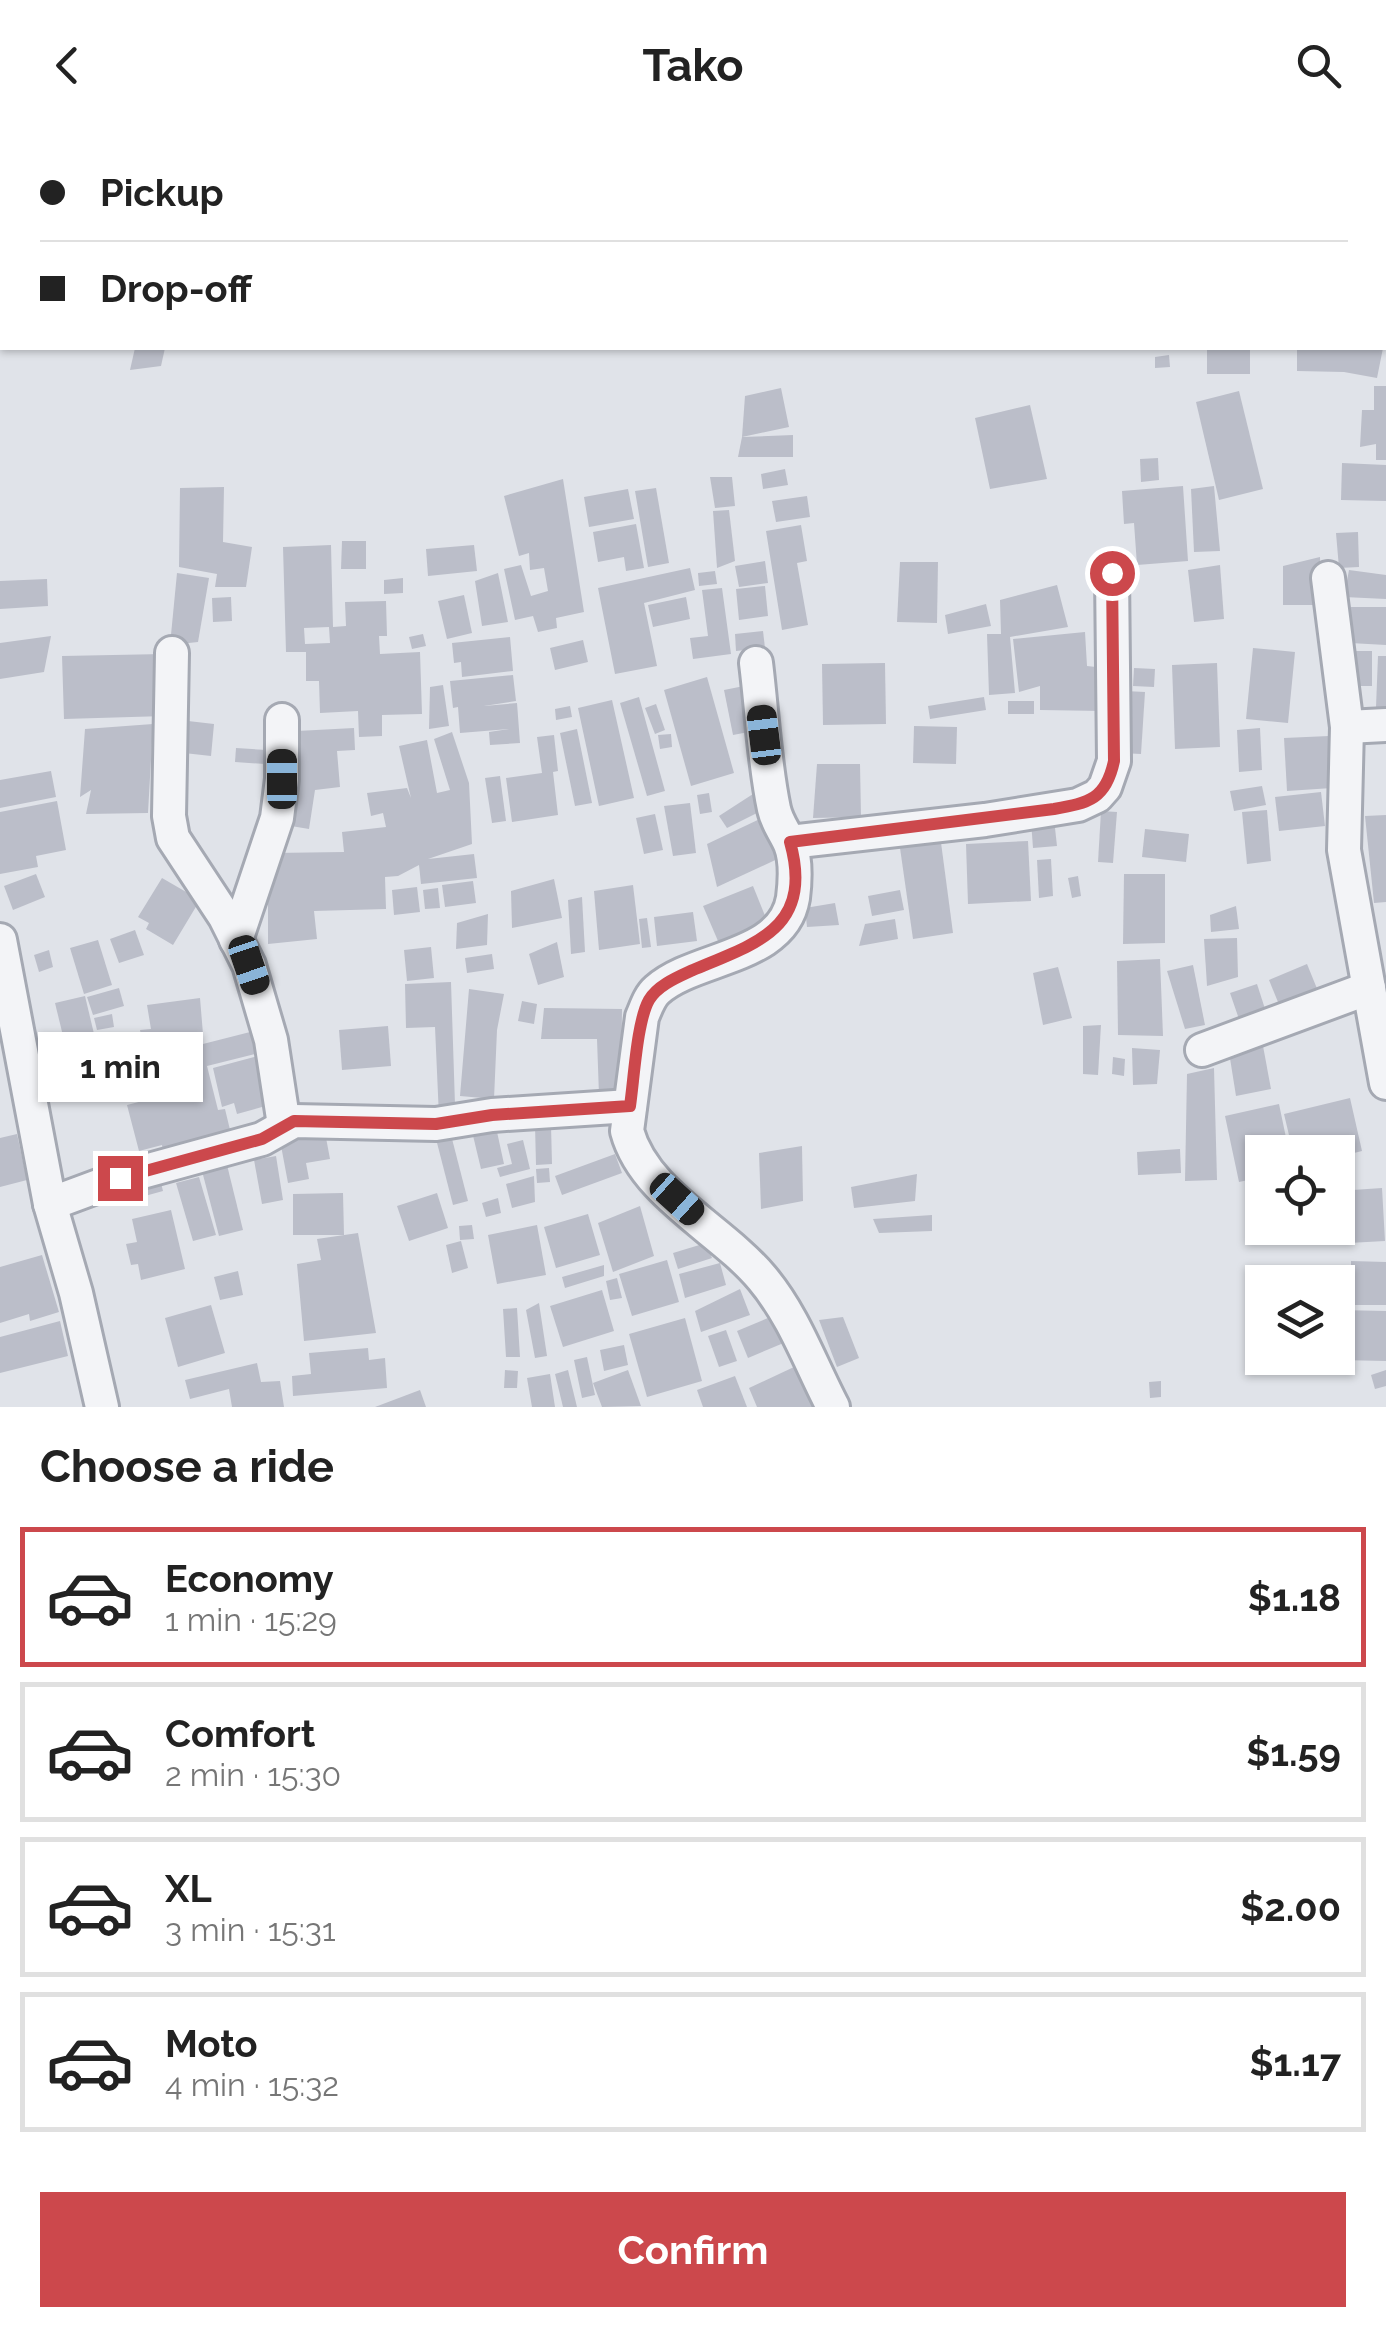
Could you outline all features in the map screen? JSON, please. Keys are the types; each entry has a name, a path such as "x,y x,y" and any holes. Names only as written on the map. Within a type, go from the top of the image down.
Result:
{"street":[{"path":"790,842 1019,814 1078,805 1097,796 1110,778 1114,761 1112,573"},
{"path":"1328,578 1347,727 1344,850 1386,1084"},
{"path":"172,654 169,816 173,838 249,965 263,1006 284,1125"},
{"path":"756,663 774,806 794,855 793,897 784,920 774,932 676,978 649,1000 642,1017 627,1131 646,1172 758,1273 780,1300 833,1407"},
{"path":"236,940 277,818 282,779 282,720"},
{"path":"1347,727 1386,725"},
{"path":"0,940 50,1204 102,1407"},
{"path":"1202,1050 1369,988"},
{"path":"50,1204 120,1178 262,1139 294,1121 436,1124 492,1115 630,1106"}],"building":[{"path":"135,350 165,350 161,366 130,370"},
{"path":"1207,350 1250,350 1250,374 1207,374"},
{"path":"1297,350 1383,350 1377,378 1344,372 1297,371"},
{"path":"1169,355 1170,367 1155,368 1155,357"},
{"path":"1374,386 1386,386 1386,460 1376,460 1376,444 1360,447 1362,410 1374,410"},
{"path":"781,388 789,427 742,437 745,396"},
{"path":"1239,391 1263,489 1219,500 1196,402"},
{"path":"1030,405 1047,479 990,489 975,418"},
{"path":"793,435 793,457 738,457 742,437"},
{"path":"1158,458 1159,480 1141,482 1140,459"},
{"path":"1342,463 1386,465 1386,501 1341,500"},
{"path":"785,469 788,485 763,489 761,474"},
{"path":"710,477 732,477 735,506 715,508"},
{"path":"563,479 584,612 556,618 557,628 538,632 533,616 515,620 504,569 521,565 531,596 548,591 544,568 530,570 529,553 519,556 504,496"},
{"path":"1183,486 1188,561 1137,565 1134,523 1124,524 1122,491"},
{"path":"1214,486 1220,551 1194,552 1191,489"},
{"path":"224,487 223,542 252,547 246,587 215,587 217,574 179,567 180,488"},
{"path":"656,488 669,563 648,567 635,491"},
{"path":"628,489 634,519 589,527 584,497"},
{"path":"807,496 810,517 776,522 772,501"},
{"path":"729,510 735,561 717,568 713,511"},
{"path":"636,524 644,568 626,571 624,557 598,562 593,532"},
{"path":"801,525 807,561 797,563 808,625 782,630 766,531"},
{"path":"1358,532 1359,567 1339,568 1336,533"},
{"path":"342,541 366,541 366,569 341,569"},
{"path":"331,545 333,627 346,626 345,602 386,601 387,636 379,636 380,654 420,652 422,714 382,715 382,736 359,737 358,711 320,713 319,681 306,681 306,652 286,652 283,547","holes":["329,627 330,643 305,644 304,628"]},
{"path":"474,545 477,571 428,576 426,549"},
{"path":"1320,557 1321,605 1283,605 1283,566"},
{"path":"765,561 768,583 739,587 735,566"},
{"path":"900,562 938,562 937,623 897,622"},
{"path":"1220,565 1224,619 1194,622 1188,570"},
{"path":"690,568 695,590 644,603 657,666 615,674 598,588"},
{"path":"1349,570 1386,575 1386,599 1344,597"},
{"path":"715,571 717,584 699,586 698,573"},
{"path":"177,573 209,578 198,642 170,645"},
{"path":"498,573 508,622 482,626 475,581"},
{"path":"403,578 403,593 384,594 384,580"},
{"path":"47,579 48,606 0,609 0,581"},
{"path":"1057,585 1068,627 1010,637 1015,693 989,695 987,634 1001,634 1000,600"},
{"path":"765,586 768,616 739,620 736,589"},
{"path":"722,588 731,654 693,659 690,638 708,636 702,590"},
{"path":"464,595 472,633 447,639 438,601"},
{"path":"231,597 232,621 213,622 212,598"},
{"path":"686,597 690,619 653,627 648,605"},
{"path":"986,604 991,626 948,634 945,615"},
{"path":"1351,607 1386,607 1386,645 1350,643"},
{"path":"763,631 765,648 736,651 735,634"},
{"path":"1085,632 1087,666 1105,668 1103,711 1040,710 1040,686 1019,692 1013,639"},
{"path":"423,634 426,646 412,649 409,637"},
{"path":"51,636 44,672 0,679 0,643"},
{"path":"510,637 513,671 462,677 461,662 454,663 452,643"},
{"path":"583,640 588,662 555,670 550,648"},
{"path":"1253,648 1295,652 1288,723 1246,719"},
{"path":"1353,651 1372,651 1372,686 1354,686"},
{"path":"164,654 165,716 64,719 62,656"},
{"path":"1378,656 1386,656 1386,708 1376,707"},
{"path":"885,663 886,724 823,725 822,664"},
{"path":"1217,663 1220,747 1175,749 1172,665"},
{"path":"1134,668 1155,669 1154,687 1133,686"},
{"path":"513,675 516,701 484,706 517,703 520,743 490,745 489,732 509,729 460,733 450,681"},
{"path":"707,677 734,773 691,786 664,690"},
{"path":"443,685 449,726 429,729 430,687"},
{"path":"749,685 759,730 733,735 724,690"},
{"path":"1125,691 1145,692 1141,754 1121,753"},
{"path":"639,697 665,791 647,796 620,703"},
{"path":"984,697 986,710 930,719 928,706"},
{"path":"612,700 634,798 599,806 578,708"},
{"path":"1008,701 1034,701 1034,714 1008,714"},
{"path":"656,704 665,730 655,734 645,708"},
{"path":"570,706 572,717 556,720 555,709"},
{"path":"188,721 214,724 211,756 184,753"},
{"path":"153,724 148,813 86,814 91,790 80,797 85,729"},
{"path":"914,726 957,727 956,764 913,763"},
{"path":"354,728 355,750 337,751 340,787 315,790 309,829 291,826 297,731"},
{"path":"1260,728 1262,770 1239,772 1237,730"},
{"path":"577,729 592,803 575,806 560,733"},
{"path":"452,732 469,783 472,844 428,859 474,854 477,878 421,884 419,865 398,876 385,877 386,909 314,911 317,939 268,944 268,877 273,853 344,852 342,832 386,827 383,813 371,816 367,793 407,788 411,798 399,746 427,740 437,793 450,790 434,739"},
{"path":"671,734 672,747 660,749 658,735"},
{"path":"554,735 558,815 512,822 506,778 542,773 537,737"},
{"path":"1329,736 1332,788 1287,791 1284,738"},
{"path":"236,748 266,750 265,764 235,762"},
{"path":"817,764 860,764 861,817 813,818"},
{"path":"51,771 56,797 0,808 0,780"},
{"path":"500,776 506,821 492,823 485,778"},
{"path":"1262,786 1266,805 1234,811 1230,791"},
{"path":"1321,792 1325,826 1279,831 1275,797"},
{"path":"709,793 712,812 700,814 697,795"},
{"path":"753,794 763,810 727,828 719,816"},
{"path":"57,801 66,850 36,856 38,867 0,874 0,812"},
{"path":"690,803 696,853 673,856 664,806"},
{"path":"1267,810 1271,861 1247,864 1242,812"},
{"path":"1101,811 1117,812 1113,863 1098,862"},
{"path":"655,814 663,850 644,854 636,818"},
{"path":"768,815 786,855 717,887 707,844"},
{"path":"1386,815 1386,902 1374,903 1365,816"},
{"path":"1054,819 1057,846 1033,848 1031,821"},
{"path":"1145,829 1189,834 1186,862 1142,857"},
{"path":"940,835 953,933 913,939 899,841"},
{"path":"1028,841 1031,901 968,904 966,844"},
{"path":"1051,859 1053,896 1039,898 1037,860"},
{"path":"36,874 45,897 13,910 4,886"},
{"path":"1124,874 1165,874 1165,943 1123,944"},
{"path":"1078,876 1081,896 1072,898 1068,878"},
{"path":"162,878 200,900 173,945 146,929 149,923 138,917"},
{"path":"554,879 562,918 512,928 511,891"},
{"path":"473,881 476,903 445,907 442,885"},
{"path":"633,885 640,944 599,950 594,891"},
{"path":"753,886 768,923 718,941 703,906"},
{"path":"417,887 420,912 394,915 392,890"},
{"path":"438,888 440,908 425,909 423,890"},
{"path":"900,890 904,910 872,916 868,896"},
{"path":"582,897 585,952 571,954 568,900"},
{"path":"835,903 839,925 807,927 805,908"},
{"path":"1236,906 1239,929 1211,932 1210,915"},
{"path":"693,912 697,941 657,946 654,917"},
{"path":"488,914 487,945 456,949 457,923"},
{"path":"647,918 651,947 642,948 639,919"},
{"path":"895,919 898,939 859,946 865,924"},
{"path":"135,930 144,955 119,963 110,939"},
{"path":"1237,938 1238,977 1207,986 1204,939"},
{"path":"98,940 112,985 84,994 70,948"},
{"path":"557,942 564,977 538,985 529,954"},
{"path":"431,947 434,978 407,981 404,950"},
{"path":"49,950 53,967 39,972 34,955"},
{"path":"492,954 494,969 467,973 465,958"},
{"path":"1160,959 1163,1036 1118,1035 1117,961"},
{"path":"1307,964 1318,991 1280,1007 1269,980"},
{"path":"1193,965 1205,1025 1185,1029 1167,971"},
{"path":"1058,967 1072,1018 1043,1025 1033,973"},
{"path":"451,982 455,1105 439,1117 435,1027 406,1028 405,984"},
{"path":"1257,984 1267,1015 1241,1025 1230,993"},
{"path":"119,988 124,1006 93,1015 87,997"},
{"path":"469,989 504,994 497,1030 494,1099 460,1096"},
{"path":"85,996 95,1038 65,1044 55,1003"},
{"path":"200,998 203,1034 142,1041 140,1030 151,1029 147,1005"},
{"path":"522,1001 537,1004 534,1024 518,1021"},
{"path":"544,1008 622,1009 621,1092 599,1095 597,1039 541,1039"},
{"path":"112,1014 114,1027 97,1030 94,1018"},
{"path":"1101,1025 1098,1075 1083,1074 1083,1026"},
{"path":"388,1026 391,1066 342,1070 339,1030"},
{"path":"254,1031 259,1053 207,1066 218,1110 225,1109 231,1134 163,1152 162,1145 139,1151 127,1105 158,1097 148,1058"},
{"path":"1263,1046 1271,1089 1236,1096 1229,1052"},
{"path":"1132,1048 1160,1050 1157,1084 1133,1085"},
{"path":"258,1056 269,1105 237,1114 234,1103 222,1107 213,1068"},
{"path":"1113,1057 1125,1059 1124,1076 1112,1074"},
{"path":"120,1061 129,1094 98,1102 90,1069"},
{"path":"1214,1068 1217,1180 1185,1181 1187,1074"},
{"path":"1350,1098 1362,1151 1355,1153 1355,1135 1289,1135 1284,1114"},
{"path":"1279,1104 1285,1135 1245,1135 1245,1181 1239,1182 1225,1116"},
{"path":"494,1118 504,1164 481,1169 470,1123"},
{"path":"535,1125 551,1125 552,1164 536,1165"},
{"path":"324,1127 330,1159 306,1163 309,1179 288,1183 279,1135"},
{"path":"450,1131 468,1201 453,1205 435,1135"},
{"path":"17,1134 27,1180 0,1187 0,1138"},
{"path":"523,1140 530,1169 500,1177 497,1168 512,1164 507,1144"},
{"path":"802,1146 803,1201 761,1209 759,1153"},
{"path":"1180,1149 1181,1173 1138,1175 1137,1152"},
{"path":"615,1154 622,1173 562,1195 555,1176"},
{"path":"276,1156 283,1200 262,1204 254,1160"},
{"path":"227,1165 243,1230 219,1236 202,1171"},
{"path":"549,1168 550,1182 537,1183 536,1169"},
{"path":"917,1174 915,1201 854,1208 851,1187"},
{"path":"534,1176 535,1202 512,1208 506,1184"},
{"path":"199,1177 216,1235 193,1241 176,1183"},
{"path":"160,1179 163,1191 134,1199 131,1186"},
{"path":"1382,1188 1385,1241 1355,1243 1355,1190"},
{"path":"343,1193 344,1235 293,1235 293,1194"},
{"path":"437,1193 448,1228 409,1241 397,1206"},
{"path":"498,1198 501,1213 486,1217 482,1203"},
{"path":"640,1206 654,1256 613,1272 598,1223"},
{"path":"171,1210 185,1269 141,1280 138,1264 131,1265 126,1244 137,1242 132,1219"},
{"path":"588,1214 600,1255 556,1268 544,1227"},
{"path":"932,1215 932,1231 879,1233 873,1219"},
{"path":"472,1225 474,1239 460,1240 459,1226"},
{"path":"537,1225 546,1275 497,1284 488,1235"},
{"path":"358,1233 376,1333 304,1341 297,1264 321,1260 317,1239"},
{"path":"461,1241 468,1268 452,1273 446,1245"},
{"path":"706,1243 712,1258 678,1269 673,1253"},
{"path":"42,1255 59,1312 30,1321 29,1314 0,1323 0,1267"},
{"path":"667,1260 679,1302 632,1316 619,1274"},
{"path":"1351,1261 1386,1262 1386,1305 1355,1305 1355,1265"},
{"path":"720,1263 726,1285 685,1298 679,1274"},
{"path":"604,1265 604,1276 565,1288 562,1277"},
{"path":"238,1271 243,1295 220,1300 214,1277"},
{"path":"617,1278 622,1298 610,1300 606,1281"},
{"path":"740,1289 750,1315 701,1332 695,1311"},
{"path":"602,1290 614,1331 563,1347 550,1306"},
{"path":"539,1303 547,1356 535,1358 526,1310"},
{"path":"211,1305 225,1353 178,1367 165,1318"},
{"path":"517,1308 520,1357 506,1357 503,1309"},
{"path":"1355,1310 1386,1311 1386,1361 1355,1360"},
{"path":"775,1315 786,1342 748,1358 737,1331"},
{"path":"843,1317 859,1358 837,1367 819,1320"},
{"path":"685,1318 702,1381 647,1397 629,1334"},
{"path":"60,1321 68,1356 0,1373 0,1337"},
{"path":"726,1330 737,1361 719,1367 708,1336"},
{"path":"624,1345 628,1365 604,1371 600,1350"},
{"path":"368,1348 369,1360 385,1358 387,1388 293,1396 292,1376 311,1374 309,1353"},
{"path":"587,1357 595,1395 582,1398 574,1360"},
{"path":"257,1363 261,1382 280,1381 284,1407 232,1407 229,1389 190,1399 185,1380"},
{"path":"794,1367 814,1407 757,1407 749,1388"},
{"path":"505,1370 518,1371 517,1388 504,1388"},
{"path":"568,1370 577,1407 563,1407 555,1374"},
{"path":"628,1370 641,1406 602,1407 593,1383"},
{"path":"1386,1370 1386,1386 1375,1389 1371,1375"},
{"path":"550,1374 555,1407 532,1407 527,1378"},
{"path":"735,1376 747,1407 703,1407 697,1390"},
{"path":"1161,1381 1161,1397 1150,1398 1149,1382"},
{"path":"420,1390 426,1407 375,1407"}],"route":[{"path":"120,1178 262,1139 294,1121 436,1124 492,1115 630,1106 642,1017 649,1000 676,978 774,932 784,920 793,897 794,855 790,842 985,820 1078,805 1105,788 1114,761 1112,573"}]}
